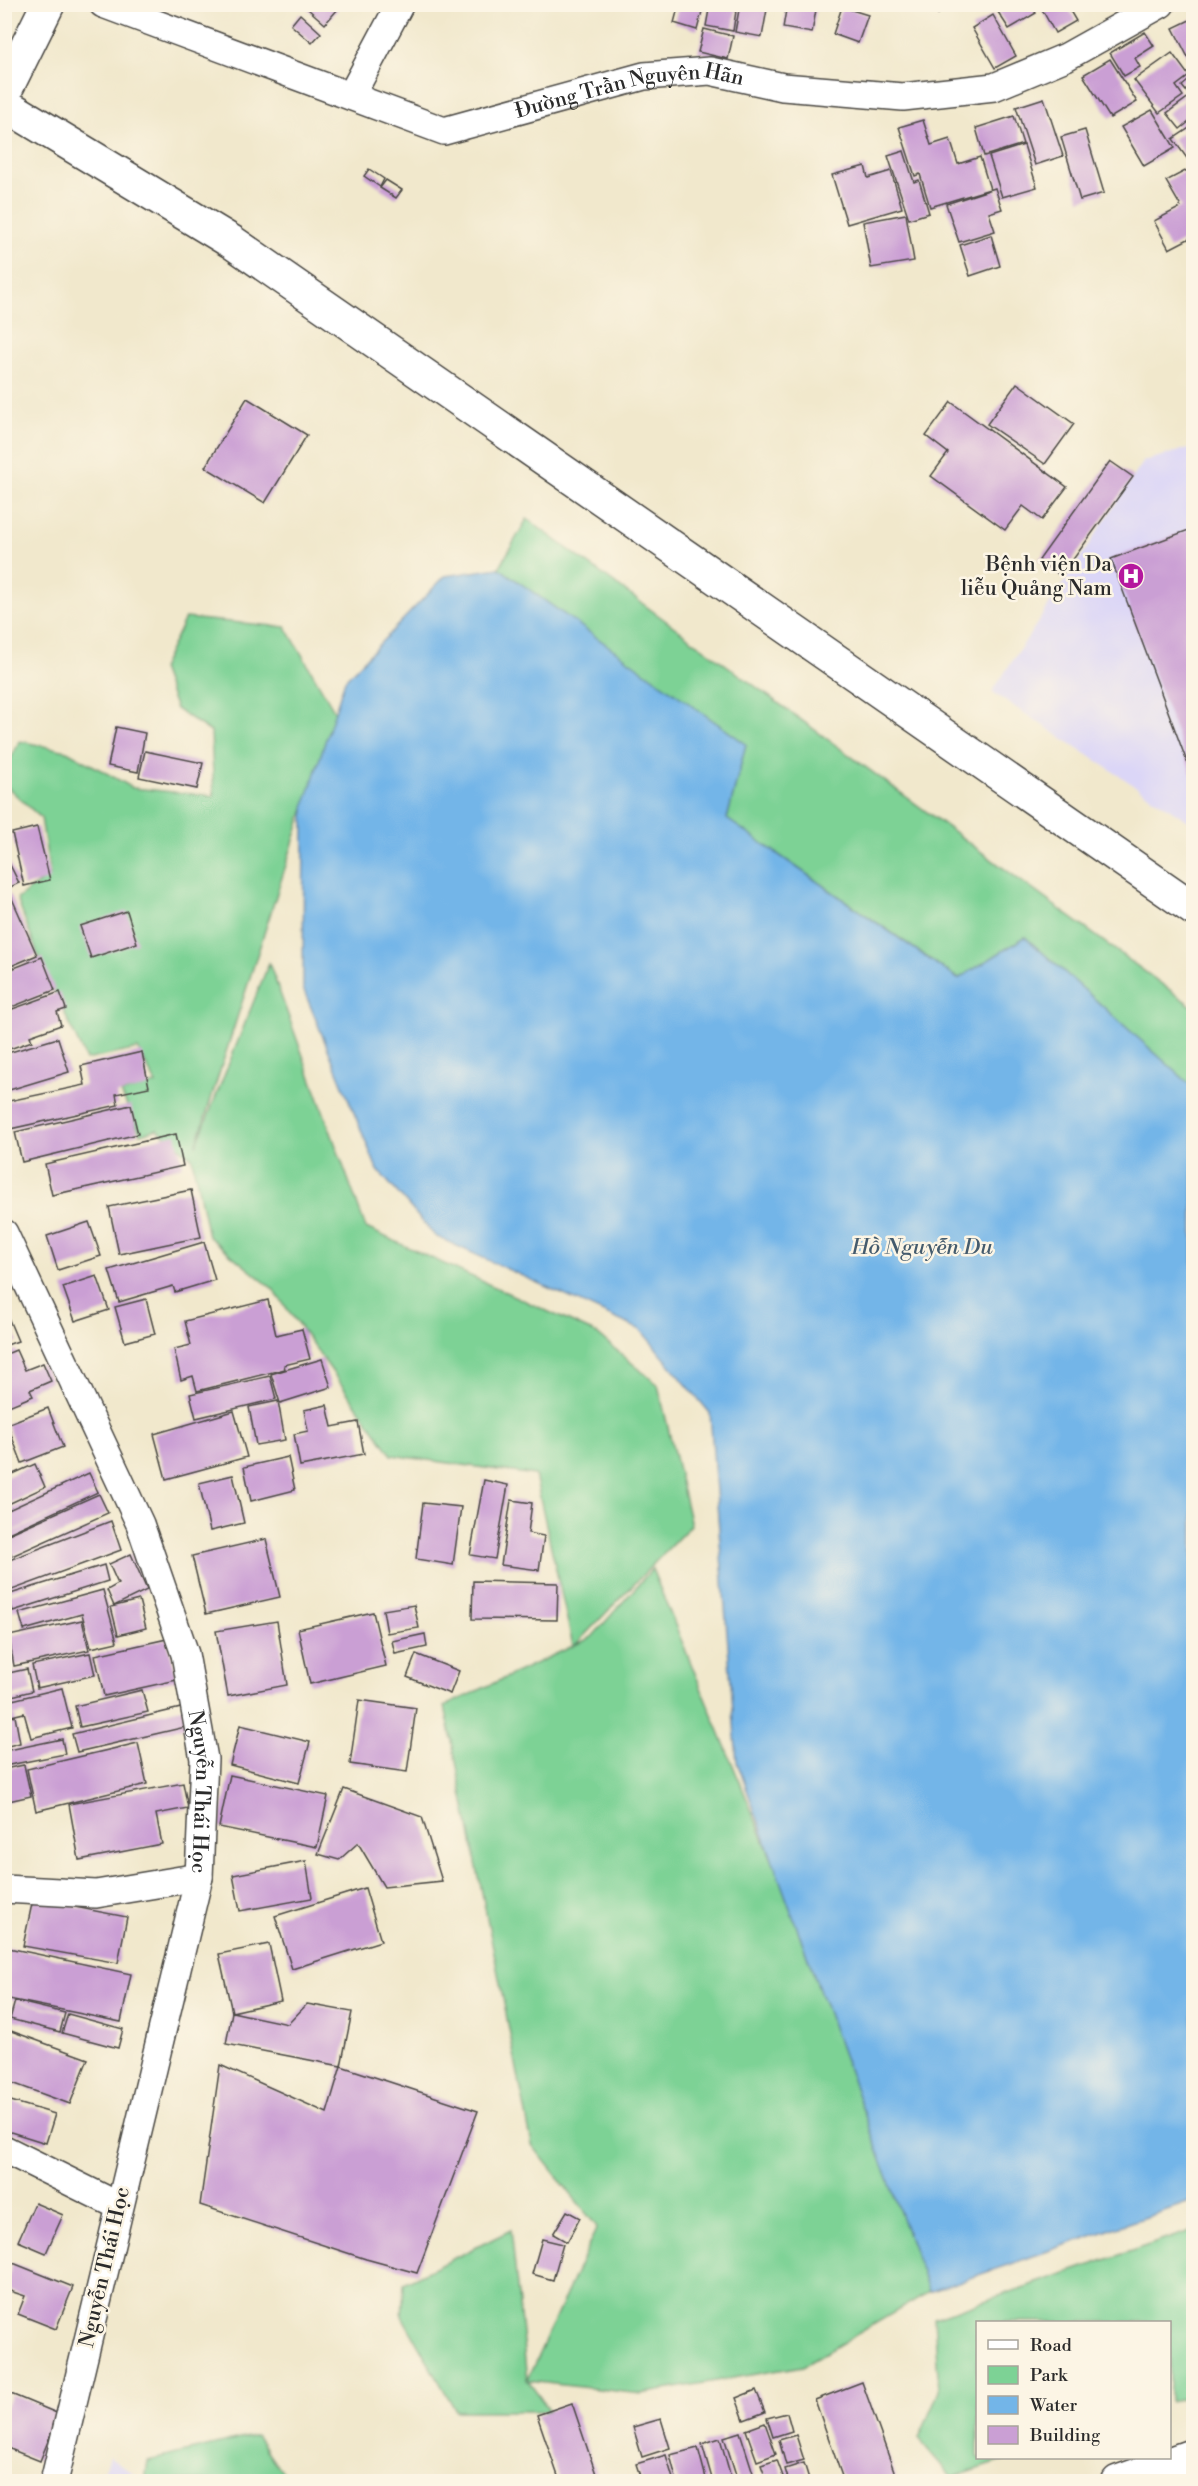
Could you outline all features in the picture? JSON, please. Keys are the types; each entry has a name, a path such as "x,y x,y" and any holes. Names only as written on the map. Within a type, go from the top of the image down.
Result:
{"street":[{"path":"4,93 48,4"},
{"name":"Đường Trần Nguyên Hãn","path":"103,4 444,131 644,76 710,71 783,87 903,97 994,87 1066,57 1161,4"},
{"path":"351,96 400,4"},
{"path":"4,104 232,242 1194,909"},
{"name":"Nguyễn Thái Học","path":"4,1233 140,1524 185,1654 204,1759 198,1877 54,2481"},
{"path":"4,1889 96,1894 198,1877"},
{"path":"4,2150 119,2206"},
{"path":"1118,2481 1194,2455"}],"shaded area":[{"name":"Bệnh viện Da liễu Quảng Nam","path":"1193,447 1193,824 992,692 1144,461"},
{"path":"109,2456 143,2481 101,2481"}],"green space":[{"path":"527,519 1193,1007 1193,1087 1025,937 959,979 727,819 746,744 499,568"},
{"path":"185,618 286,627 335,712 196,1146 269,963 366,1228 597,1334 658,1385 691,1525 575,1645 592,1637 652,1569 777,1872 929,2292 803,2366 641,2394 528,2381 550,2411 456,2411 402,2316 404,2283 511,2230 527,2380 597,2227 532,2145 445,1706 573,1646 535,1475 392,1455 273,1289 208,1236 192,1158 157,1129 141,1134 121,1093 156,1084 138,1049 86,1060 38,955 17,899 50,875 41,818 5,785 4,771 20,741 67,751 133,788 214,796 211,732 176,709 161,669"},
{"path":"1193,2230 1193,2394 1171,2402 1171,2321 976,2321 976,2459 1008,2459 952,2478 919,2439 939,2390 934,2318"},
{"path":"256,2435 288,2481 145,2481 148,2461"}],"water":[{"name":"Hồ Nguyễn Du","path":"499,568 746,744 727,819 958,979 1025,937 1193,1087 1193,2201 929,2292 737,1762 710,1413 641,1330 435,1236 377,1169 303,988 304,807 345,680 445,576"}],"building":[{"path":"312,4 333,4 338,9 325,24 308,9"},
{"path":"679,4 704,4 697,30 674,23"},
{"path":"710,4 737,4 733,31 706,26"},
{"path":"740,4 768,4 762,37 735,32"},
{"path":"787,4 817,4 812,33 783,28"},
{"path":"933,4 956,4 938,14"},
{"path":"1039,4 1066,4 1076,21 1055,33"},
{"path":"1011,5 1030,5 1036,13 1009,29 998,12"},
{"path":"842,7 868,15 858,43 833,34"},
{"path":"300,14 321,33 312,43 291,25"},
{"path":"993,15 1016,56 995,68 972,28"},
{"path":"1194,18 1194,69 1173,28"},
{"path":"704,29 733,36 728,59 698,52"},
{"path":"1145,32 1154,46 1135,58 1140,67 1124,76 1110,53"},
{"path":"1172,53 1189,76 1176,86 1183,96 1159,113 1134,80"},
{"path":"1110,59 1137,102 1110,118 1083,75"},
{"path":"1194,76 1194,118 1180,129 1167,113 1190,96 1182,86"},
{"path":"1044,98 1063,156 1035,165 1016,107"},
{"path":"1152,110 1175,148 1144,166 1121,127"},
{"path":"1014,116 1023,144 984,156 976,128"},
{"path":"923,120 931,145 950,139 958,164 980,157 990,189 930,207 920,174 915,176 899,127"},
{"path":"1194,125 1194,168 1173,139"},
{"path":"1085,130 1104,193 1080,200 1061,137"},
{"path":"1024,145 1037,187 1002,197 989,156"},
{"path":"904,151 914,182 919,180 929,213 909,219 888,156"},
{"path":"865,166 868,178 891,171 902,208 847,224 832,175"},
{"path":"369,169 384,179 380,187 364,176"},
{"path":"1189,169 1194,177 1194,236 1169,249 1154,221 1181,207 1166,181"},
{"path":"386,180 402,190 396,198 380,188"},
{"path":"995,188 1002,209 989,213 995,231 959,242 946,204"},
{"path":"906,214 914,261 871,268 863,222"},
{"path":"991,235 1000,266 970,276 960,245"},
{"path":"1017,383 1074,424 1045,464 987,424"},
{"path":"247,398 307,435 265,503 205,467"},
{"path":"951,402 1067,487 1042,520 1023,506 1005,530 931,476 948,453 926,436"},
{"path":"1110,461 1133,477 1061,576 1039,560"},
{"path":"1194,528 1194,778 1193,778 1111,559"},
{"path":"116,727 145,733 138,772 108,766"},
{"path":"145,751 203,763 197,789 139,777"},
{"path":"37,827 50,880 24,886 12,833"},
{"path":"4,853 19,883 4,890"},
{"path":"10,894 37,955 4,969 4,896"},
{"path":"127,911 137,943 91,958 80,926"},
{"path":"42,957 55,990 4,1010 4,972"},
{"path":"60,992 66,1009 57,1012 61,1025 30,1036 32,1041 4,1051 4,1012"},
{"path":"58,1038 69,1072 6,1091 4,1054"},
{"path":"142,1052 149,1087 116,1094 118,1105 10,1129 4,1102 85,1085 81,1066"},
{"path":"131,1105 138,1134 22,1162 15,1132"},
{"path":"176,1134 183,1166 52,1195 45,1164"},
{"path":"191,1190 201,1237 119,1254 109,1207"},
{"path":"89,1222 101,1256 58,1270 47,1236"},
{"path":"204,1242 215,1280 175,1292 173,1286 119,1302 109,1270"},
{"path":"97,1276 109,1310 75,1321 63,1287"},
{"path":"146,1299 155,1334 125,1342 115,1307"},
{"path":"268,1300 276,1335 302,1329 310,1359 284,1365 285,1369 197,1391 193,1376 181,1380 174,1349 191,1345 185,1321"},
{"path":"4,1308 18,1341 4,1346"},
{"path":"16,1350 25,1370 43,1363 51,1381 30,1390 33,1396 4,1408 4,1355"},
{"path":"322,1359 331,1387 280,1403 271,1374"},
{"path":"270,1376 276,1399 196,1418 190,1394"},
{"path":"278,1401 285,1440 256,1445 249,1407"},
{"path":"327,1405 332,1427 358,1422 364,1454 300,1466 294,1434 308,1431 304,1410"},
{"path":"48,1408 63,1447 22,1463 7,1424"},
{"path":"234,1411 247,1457 166,1479 154,1434"},
{"path":"288,1457 295,1490 251,1501 244,1467"},
{"path":"35,1464 45,1487 4,1506 4,1478"},
{"path":"89,1473 98,1492 4,1535 4,1512"},
{"path":"233,1475 244,1523 210,1531 199,1483"},
{"path":"484,1480 508,1485 495,1559 470,1555"},
{"path":"99,1494 108,1513 12,1556 4,1536"},
{"path":"511,1500 532,1503 528,1533 544,1536 539,1570 501,1565"},
{"path":"423,1503 461,1507 453,1565 416,1559"},
{"path":"111,1521 121,1550 4,1593 4,1562"},
{"path":"266,1539 280,1597 206,1614 192,1556"},
{"path":"131,1554 147,1590 114,1606 107,1590 118,1584 109,1564"},
{"path":"104,1565 108,1581 13,1611 7,1595"},
{"path":"473,1581 558,1583 557,1620 472,1619"},
{"path":"103,1590 117,1642 91,1648 82,1614 24,1630 19,1613"},
{"path":"139,1600 146,1628 118,1635 111,1607"},
{"path":"414,1605 419,1628 387,1633 383,1610"},
{"path":"373,1612 386,1666 310,1684 298,1629"},
{"path":"82,1620 89,1650 14,1666 9,1636"},
{"path":"277,1621 287,1685 228,1696 216,1631"},
{"path":"425,1634 427,1647 395,1654 392,1641"},
{"path":"167,1639 177,1680 104,1696 95,1655"},
{"path":"90,1653 95,1675 37,1688 32,1665"},
{"path":"416,1654 459,1671 450,1694 407,1677"},
{"path":"27,1669 32,1691 4,1698 4,1674"},
{"path":"62,1688 72,1728 31,1738 24,1713 7,1717 4,1702"},
{"path":"142,1690 148,1712 80,1727 75,1706"},
{"path":"359,1700 416,1708 407,1772 350,1764"},
{"path":"185,1707 190,1726 77,1752 72,1734"},
{"path":"15,1716 20,1743 4,1747 4,1719"},
{"path":"240,1725 310,1742 299,1783 230,1765"},
{"path":"62,1739 65,1754 4,1766 4,1751"},
{"path":"138,1743 147,1784 36,1811 27,1769"},
{"path":"24,1765 31,1796 4,1802 4,1769"},
{"path":"230,1775 328,1796 317,1847 219,1827"},
{"path":"183,1783 188,1808 156,1814 162,1844 79,1860 69,1804"},
{"path":"344,1789 422,1817 442,1881 384,1887 358,1843 339,1860 318,1854"},
{"path":"306,1861 312,1898 240,1911 233,1875"},
{"path":"365,1888 381,1941 292,1969 275,1916"},
{"path":"33,1899 127,1917 118,1963 23,1946"},
{"path":"269,1944 281,2001 232,2012 219,1954"},
{"path":"4,1947 131,1974 121,2022 4,1998"},
{"path":"15,2001 65,2013 60,2032 10,2019"},
{"path":"307,2004 352,2012 341,2066 226,2044 232,2012 288,2024"},
{"path":"68,2014 123,2029 118,2048 62,2033"},
{"path":"11,2031 88,2059 70,2104 4,2080 4,2049"},
{"path":"220,2065 327,2113 341,2066 478,2111 417,2273 366,2259 200,2205"},
{"path":"4,2099 55,2114 46,2143 4,2130"},
{"path":"35,2203 63,2215 46,2253 18,2241"},
{"path":"567,2211 580,2218 567,2242 553,2234"},
{"path":"542,2239 563,2244 553,2280 532,2274"},
{"path":"13,2263 73,2287 56,2329 18,2314 25,2296 4,2289"},
{"path":"862,2382 898,2482 844,2482 815,2400"},
{"path":"756,2390 765,2412 744,2420 736,2398"},
{"path":"11,2394 59,2414 40,2461 5,2447 5,2409"},
{"path":"572,2403 598,2480 595,2482 560,2482 537,2415"},
{"path":"787,2413 792,2431 773,2437 767,2418"},
{"path":"661,2419 670,2448 642,2457 633,2427"},
{"path":"765,2423 776,2454 757,2461 746,2430"},
{"path":"740,2432 754,2476 738,2481 724,2437"},
{"path":"796,2435 804,2460 786,2465 779,2440"},
{"path":"720,2438 731,2482 713,2482 702,2444"},
{"path":"698,2448 707,2482 677,2482 670,2455"},
{"path":"666,2455 674,2482 642,2482 636,2464"},
{"path":"777,2460 785,2482 767,2482 761,2465"},
{"path":"804,2463 809,2479 789,2482 785,2469"}],"place":[{"name":"Bệnh viện Da liễu Quảng Nam","path":"1131,576"}]}
